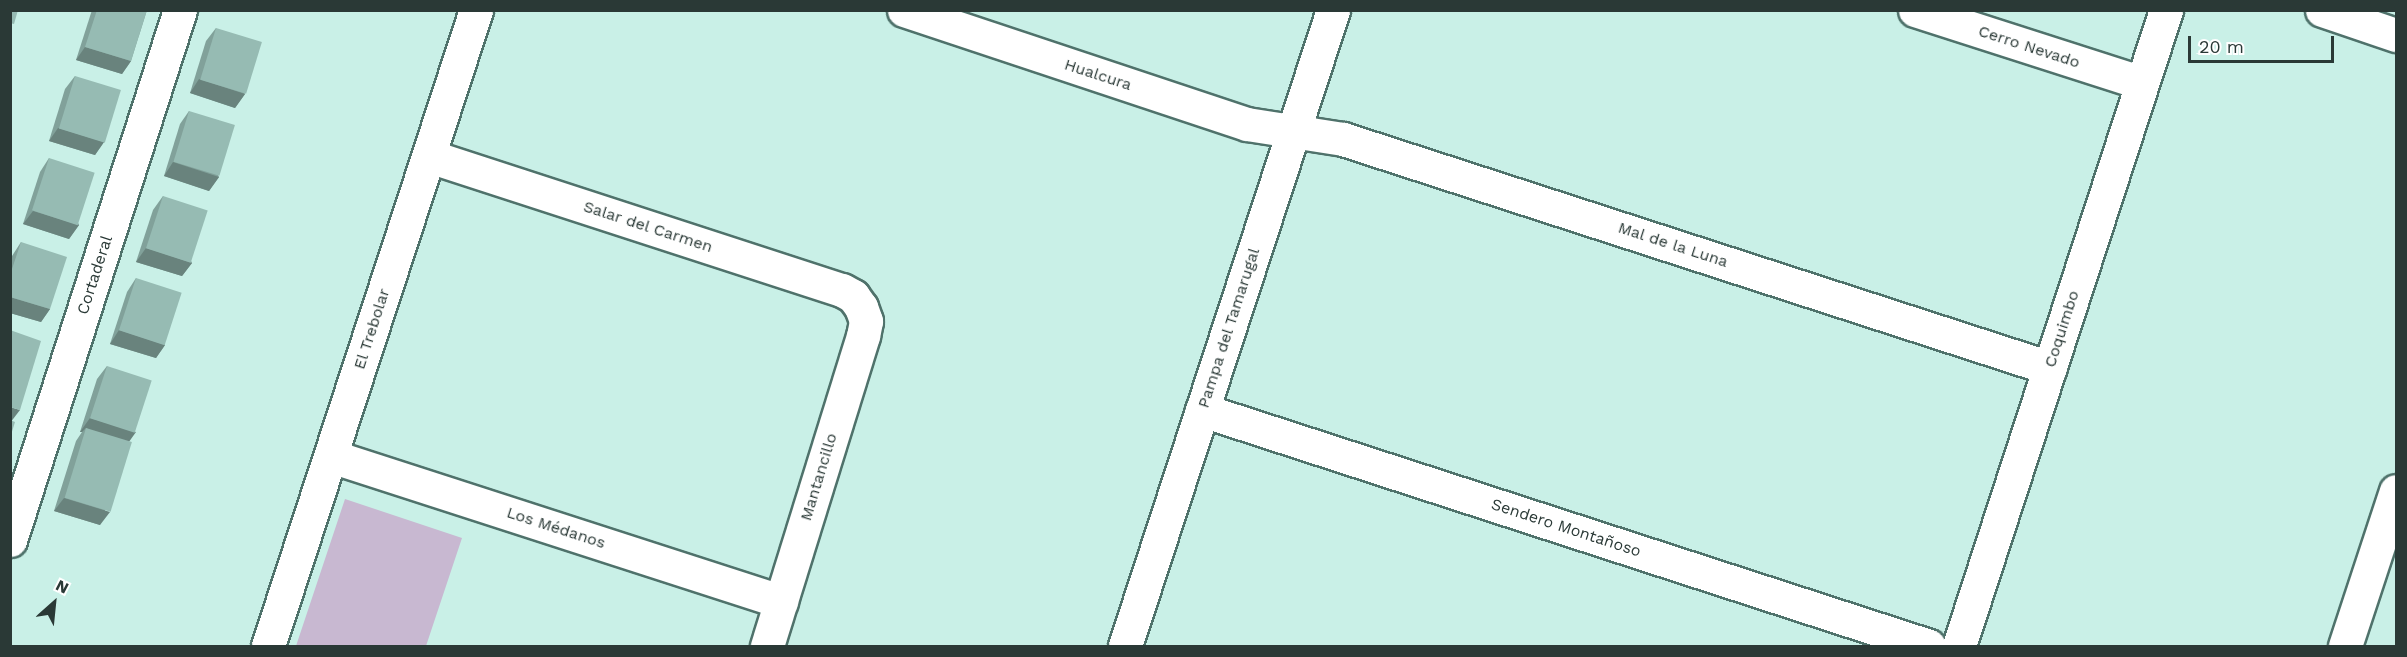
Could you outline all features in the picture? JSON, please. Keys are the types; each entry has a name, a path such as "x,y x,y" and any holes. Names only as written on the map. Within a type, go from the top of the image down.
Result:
{"street":[{"name":"Cortaderal","path":"10,540 180,10"},
{"name":"El Trebolar","path":"268,646 476,10"},
{"name":"Hualcura","path":"904,10 1247,124 1294,131"},
{"name":"Pampa del Tamarugal","path":"1125,646 1333,10"},
{"name":"Cerro Nevado","path":"1915,10 2142,83"},
{"name":"Coquimbo","path":"1959,646 2166,10"},
{"path":"2322,10 2397,34"},
{"name":"Mal de la Luna","path":"1294,131 1354,142 2050,368"},
{"name":"Salar del Carmen","path":"429,156 842,290 853,296 861,307"},
{"name":"Mantancillo","path":"767,646 863,336 866,321 861,307"},
{"name":"Sendero Montañoso","path":"1203,410 1929,646"},
{"name":"Los Médanos","path":"331,456 781,601"},
{"path":"2345,646 2397,491"}],"shaded area":[{"path":"345,499 462,538 426,646 296,646"}],"building":[{"path":"10,10 18,10 14,24 10,23"},
{"path":"97,10 147,10 131,61 85,47"},
{"path":"216,28 262,42 246,94 200,80"},
{"path":"75,76 121,90 105,143 59,129"},
{"path":"189,111 235,125 219,176 174,162"},
{"path":"49,158 95,173 78,225 32,210"},
{"path":"163,196 208,211 191,263 146,248"},
{"path":"21,242 67,257 50,309 10,297 10,275"},
{"path":"136,278 182,293 165,345 119,330"},
{"path":"10,330 41,341 20,410 10,407"},
{"path":"107,366 152,381 135,433 90,418"},
{"path":"10,420 15,422 10,438"},
{"path":"86,428 132,442 111,512 65,498"}]}
